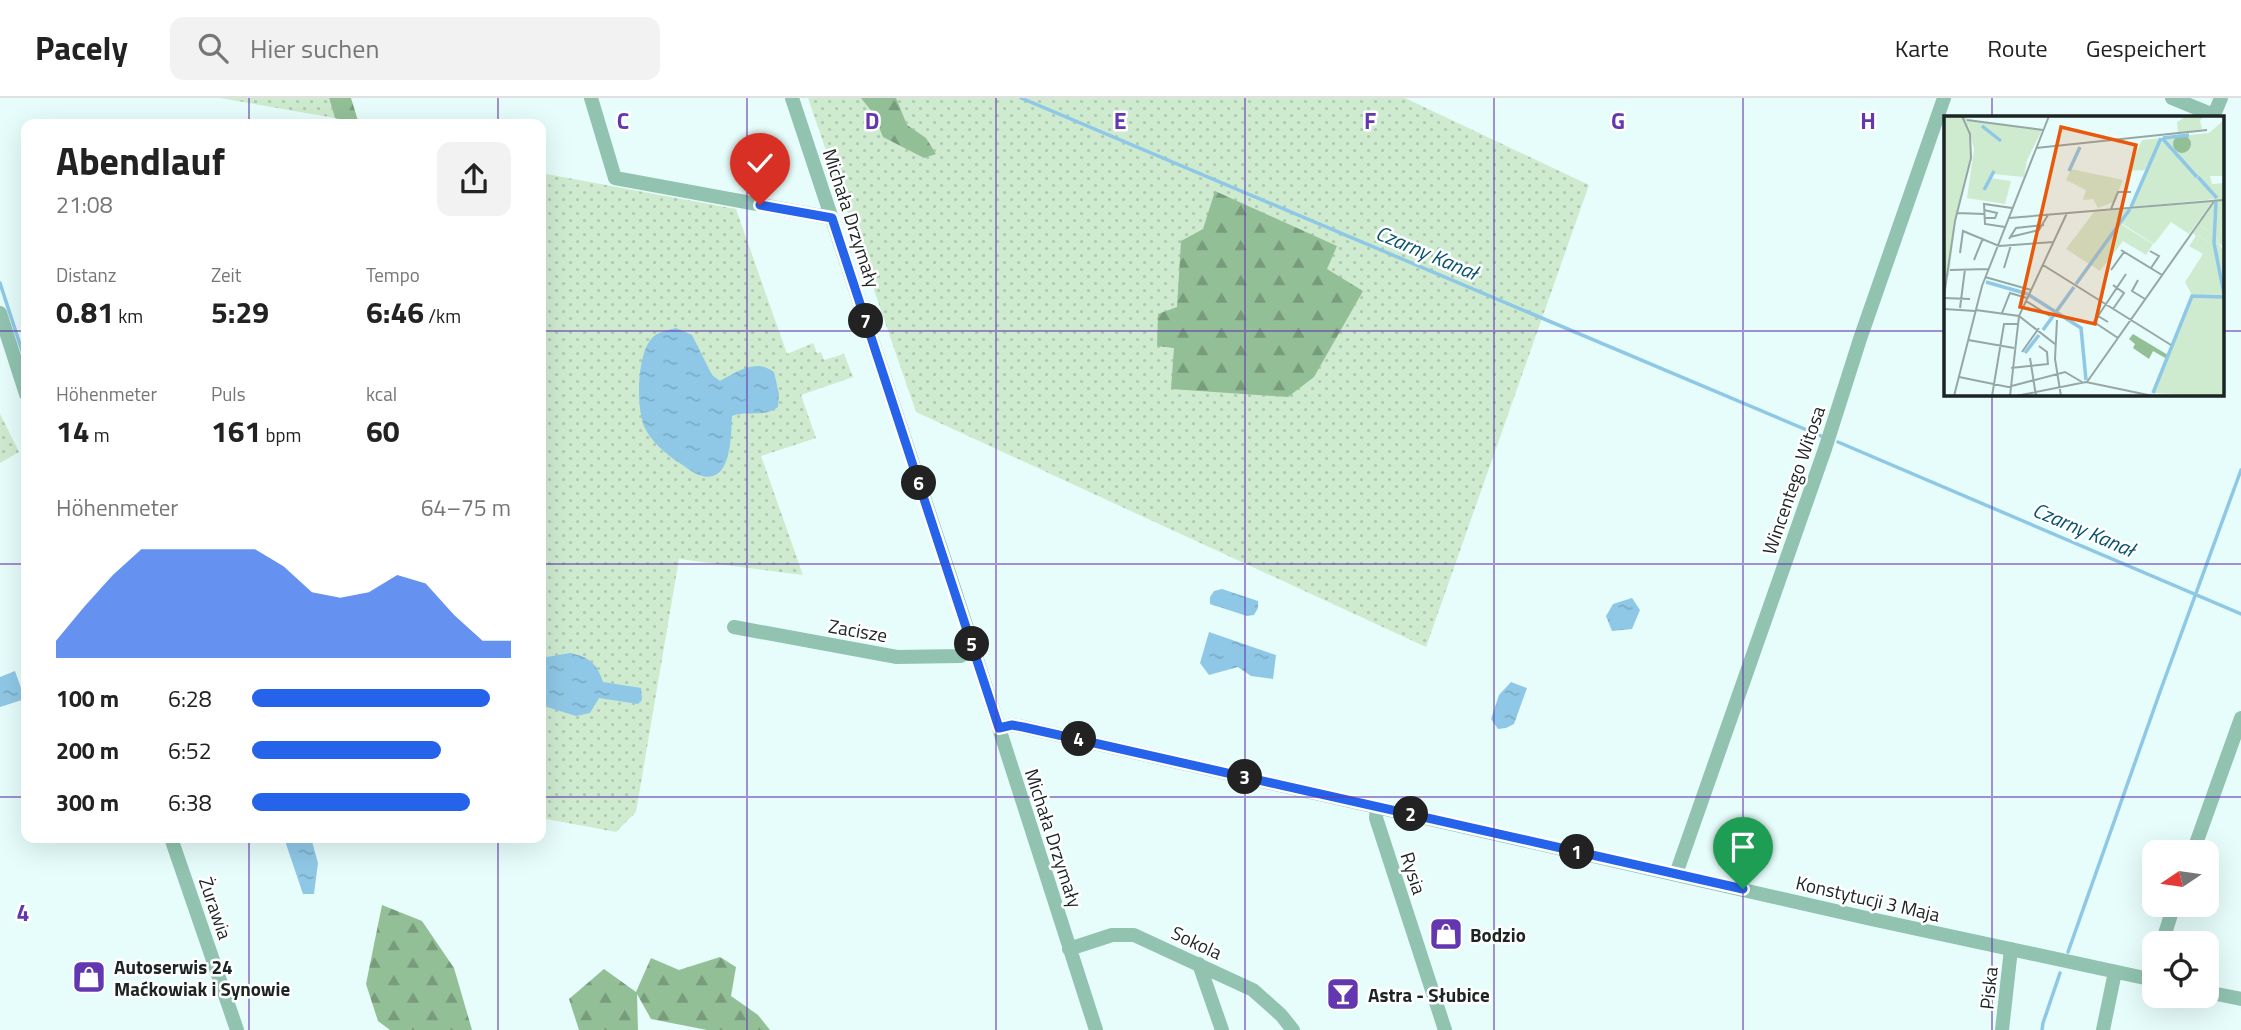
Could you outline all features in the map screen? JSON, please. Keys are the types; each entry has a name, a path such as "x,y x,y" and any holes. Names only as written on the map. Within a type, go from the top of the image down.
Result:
{"street":[{"path":"591,98 615,178 832,218"},
{"name":"Michała Drzymały","path":"792,98 1096,1030"},
{"name":"Wincentego Witosa","path":"1676,874 1944,98"},
{"path":"2172,98 2211,114 2216,110 2221,98"},
{"path":"0,313 21,378"},
{"name":"Zacisze","path":"734,627 897,657 960,656 974,650"},
{"path":"2197,840 2241,718"},
{"name":"Konstytucji 3 Maja","path":"999,728 1012,725 1023,727 2011,949 2115,972 2142,975"},
{"name":"Rysia","path":"1377,807 1376,818 1445,1030"},
{"name":"Żurawia","path":"174,843 237,1030"},
{"name":"Sokola","path":"1069,949 1112,936 1134,935 1253,990 1281,1015 1293,1030"},
{"name":"Piska","path":"2002,1030 2011,949"},
{"path":"1199,964 1222,1030"},
{"path":"2102,1030 2115,972"},
{"path":"2219,994 2241,999"}],"green space":[{"path":"220,98 329,98 335,118"},
{"path":"329,98 351,98 357,119 335,118"},
{"path":"808,98 1405,98 1589,185 1426,647 916,412"},
{"path":"861,98 896,98 907,125 926,138 936,154 924,158 883,137 873,113"},
{"path":"546,174 736,209 787,354 813,343 824,360 844,354 853,377 801,395 816,438 761,456 803,575 679,559 636,812 616,832 546,819"},
{"path":"1215,191 1337,246 1327,269 1363,291 1314,377 1288,397 1171,389 1174,348 1157,346 1158,314 1177,307 1181,241 1203,229"},
{"path":"0,414 19,452 0,463"},
{"path":"382,905 422,921 454,968 472,1030 390,1030 378,1021 366,984"},
{"path":"720,957 736,967 731,996 758,1015 770,1030 707,1030 651,1019 637,994 638,1030 579,1030 569,999 604,969 636,992 651,958 679,970"}],"water":[{"path":"676,328 692,335 712,375 720,381 753,366 774,372 779,394 778,407 767,412 732,416 728,457 718,474 710,477 694,473 665,452 650,437 641,417 639,380 643,356 652,338"},
{"path":"1222,589 1258,601 1254,615 1247,616 1210,604 1214,591"},
{"path":"1632,598 1640,610 1632,629 1612,631 1606,616 1613,604"},
{"path":"1209,632 1276,655 1273,679 1251,676 1238,667 1209,675 1200,663"},
{"path":"570,653 583,657 592,662 603,682 641,688 642,700 638,704 599,698 590,713 576,716 546,707 546,657"},
{"path":"15,671 21,688 21,700 0,707 0,677"},
{"path":"1511,682 1527,688 1514,724 1498,729 1491,719 1499,695"},
{"path":"286,843 312,843 318,863 314,894 303,894"}],"waterway":[{"name":"Czarny Kanał","path":"1021,98 1821,436"},
{"path":"0,283 21,348"},
{"name":"Czarny Kanał","path":"1838,442 2241,614"},
{"path":"2068,952 2241,470"},
{"path":"2042,1030 2060,973"}],"place":[{"name":"Bodzio","path":"1446,934"},
{"name":"Autoserwis 24 Maćkowiak i Synowie","path":"89,977"},
{"name":"Astra - Słubice","path":"1343,994"}],"route":[{"path":"760,205 832,218 999,728 1012,725 1023,727 1743,889"}]}
